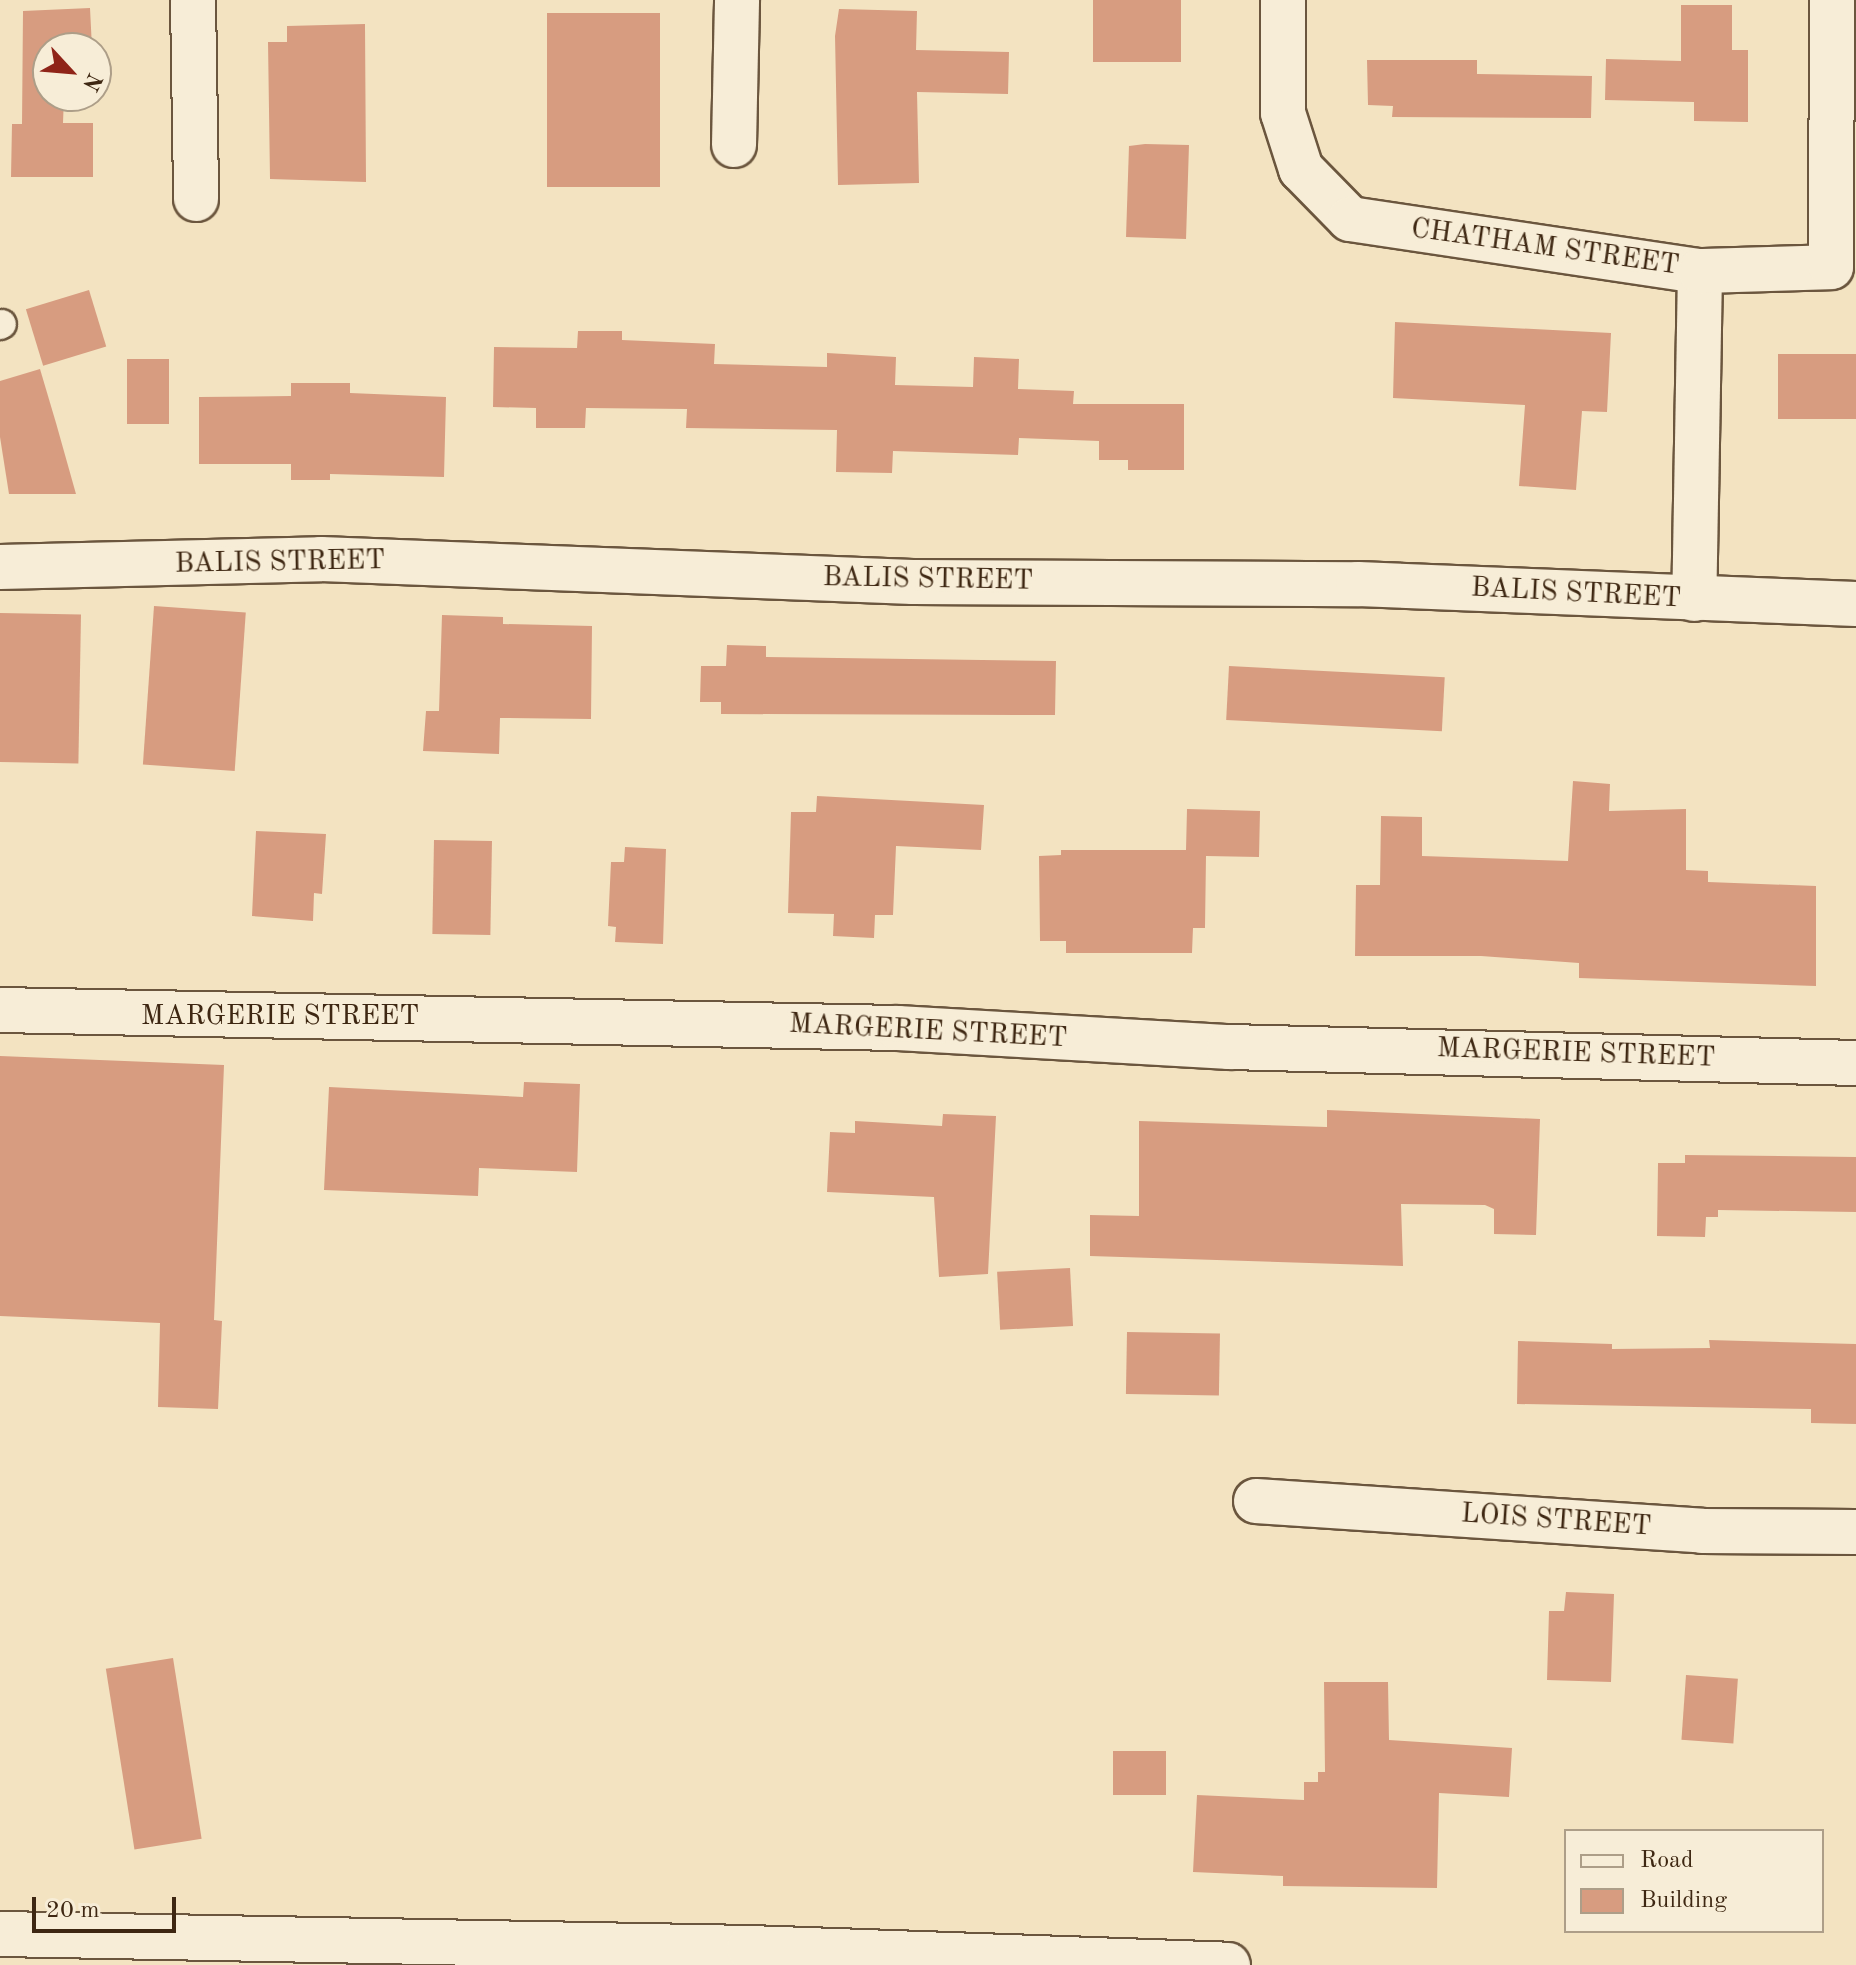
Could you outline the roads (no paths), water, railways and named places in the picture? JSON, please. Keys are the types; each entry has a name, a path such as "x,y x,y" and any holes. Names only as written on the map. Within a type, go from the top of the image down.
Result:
{"street":[{"path":"193,0 196,199"},
{"path":"734,145 737,0"},
{"name":"CHATHAM STREET","path":"1283,0 1283,113 1301,169 1350,219 1700,271 1694,599"},
{"path":"1700,271 1831,267 1832,0"},
{"name":"BALIS STREET","path":"0,567 321,559 913,582 1358,584 1856,604"},
{"name":"MARGERIE STREET","path":"0,1010 882,1028 1229,1047 1856,1063"},
{"name":"LOIS STREET","path":"1256,1501 1702,1531 1856,1532"},
{"path":"0,1934 734,1948 1228,1965"}]}
